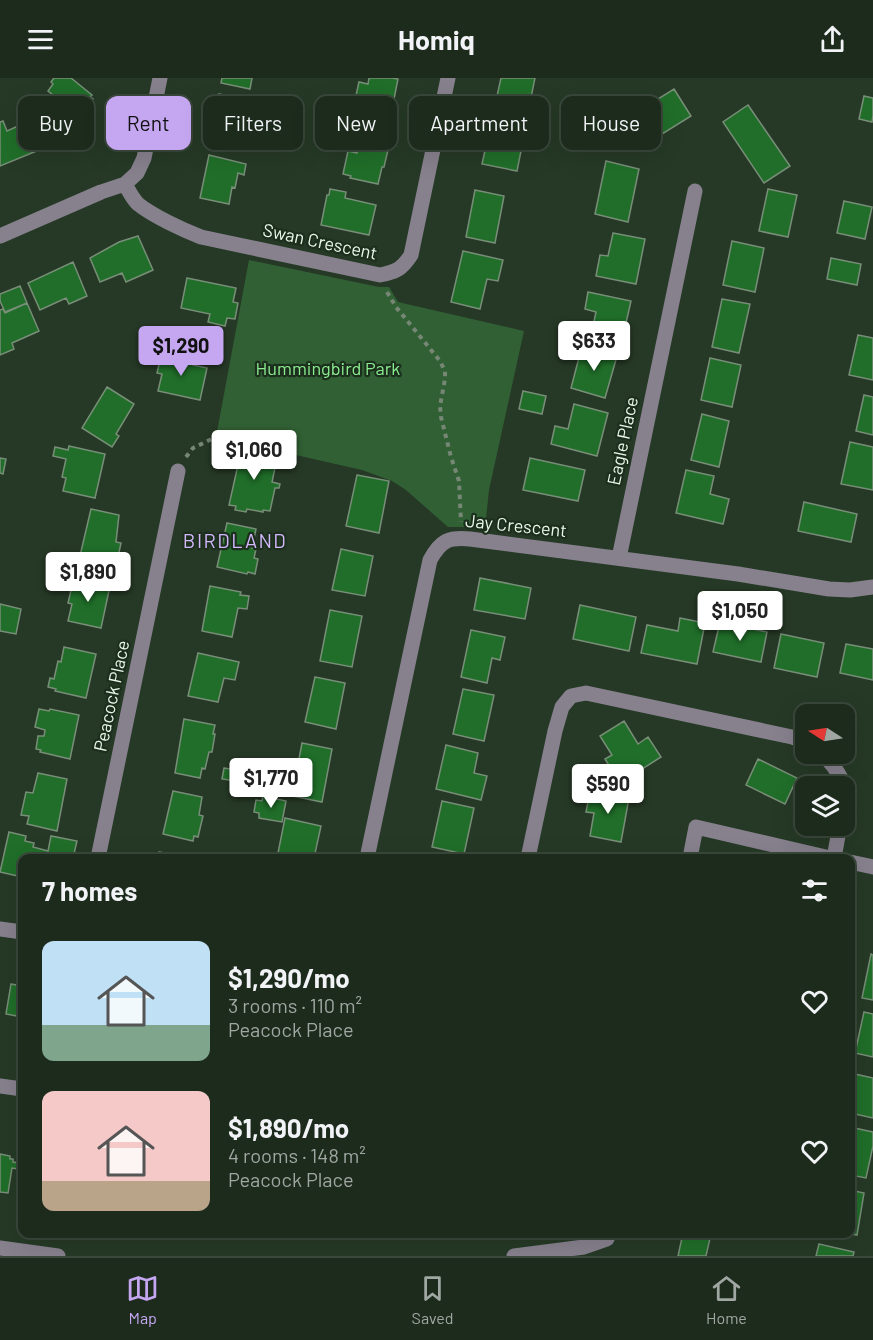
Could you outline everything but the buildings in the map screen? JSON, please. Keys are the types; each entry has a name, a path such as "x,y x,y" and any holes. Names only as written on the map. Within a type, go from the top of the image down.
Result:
{"street":[{"path":"0,236 101,192 125,184 137,173 144,158 160,78"},
{"name":"Swan Crescent","path":"125,184 131,196 138,203 201,237 380,275 393,272 404,265 411,255 448,78"},
{"name":"Eagle Place","path":"619,558 695,191"},
{"name":"Peacock Place","path":"99,854 178,471"},
{"name":"Jay Crescent","path":"368,854 430,560 440,544 459,538 738,574 829,589 850,590 873,587"},
{"path":"529,854 555,731 562,707 571,696 586,693 795,738"},
{"path":"691,854 696,827 814,854"},
{"path":"833,854 837,836"},
{"path":"855,863 873,867"},
{"path":"0,929 18,931"},
{"path":"0,1086 18,1088"},
{"path":"514,1256 584,1247 608,1238"},
{"path":"0,1248 58,1256"}],"path":[{"path":"385,288 389,298 440,361 445,371 446,379 440,406 441,417 459,481 461,523"},
{"path":"178,471 193,448 216,437"}],"green space":[{"name":"Hummingbird Park","path":"249,260 379,287 389,287 398,302 524,331 489,490 485,529 448,527 406,490 392,481 362,470 216,437"}],"district":[{"name":"BIRDLAND","path":"235,541"}]}
